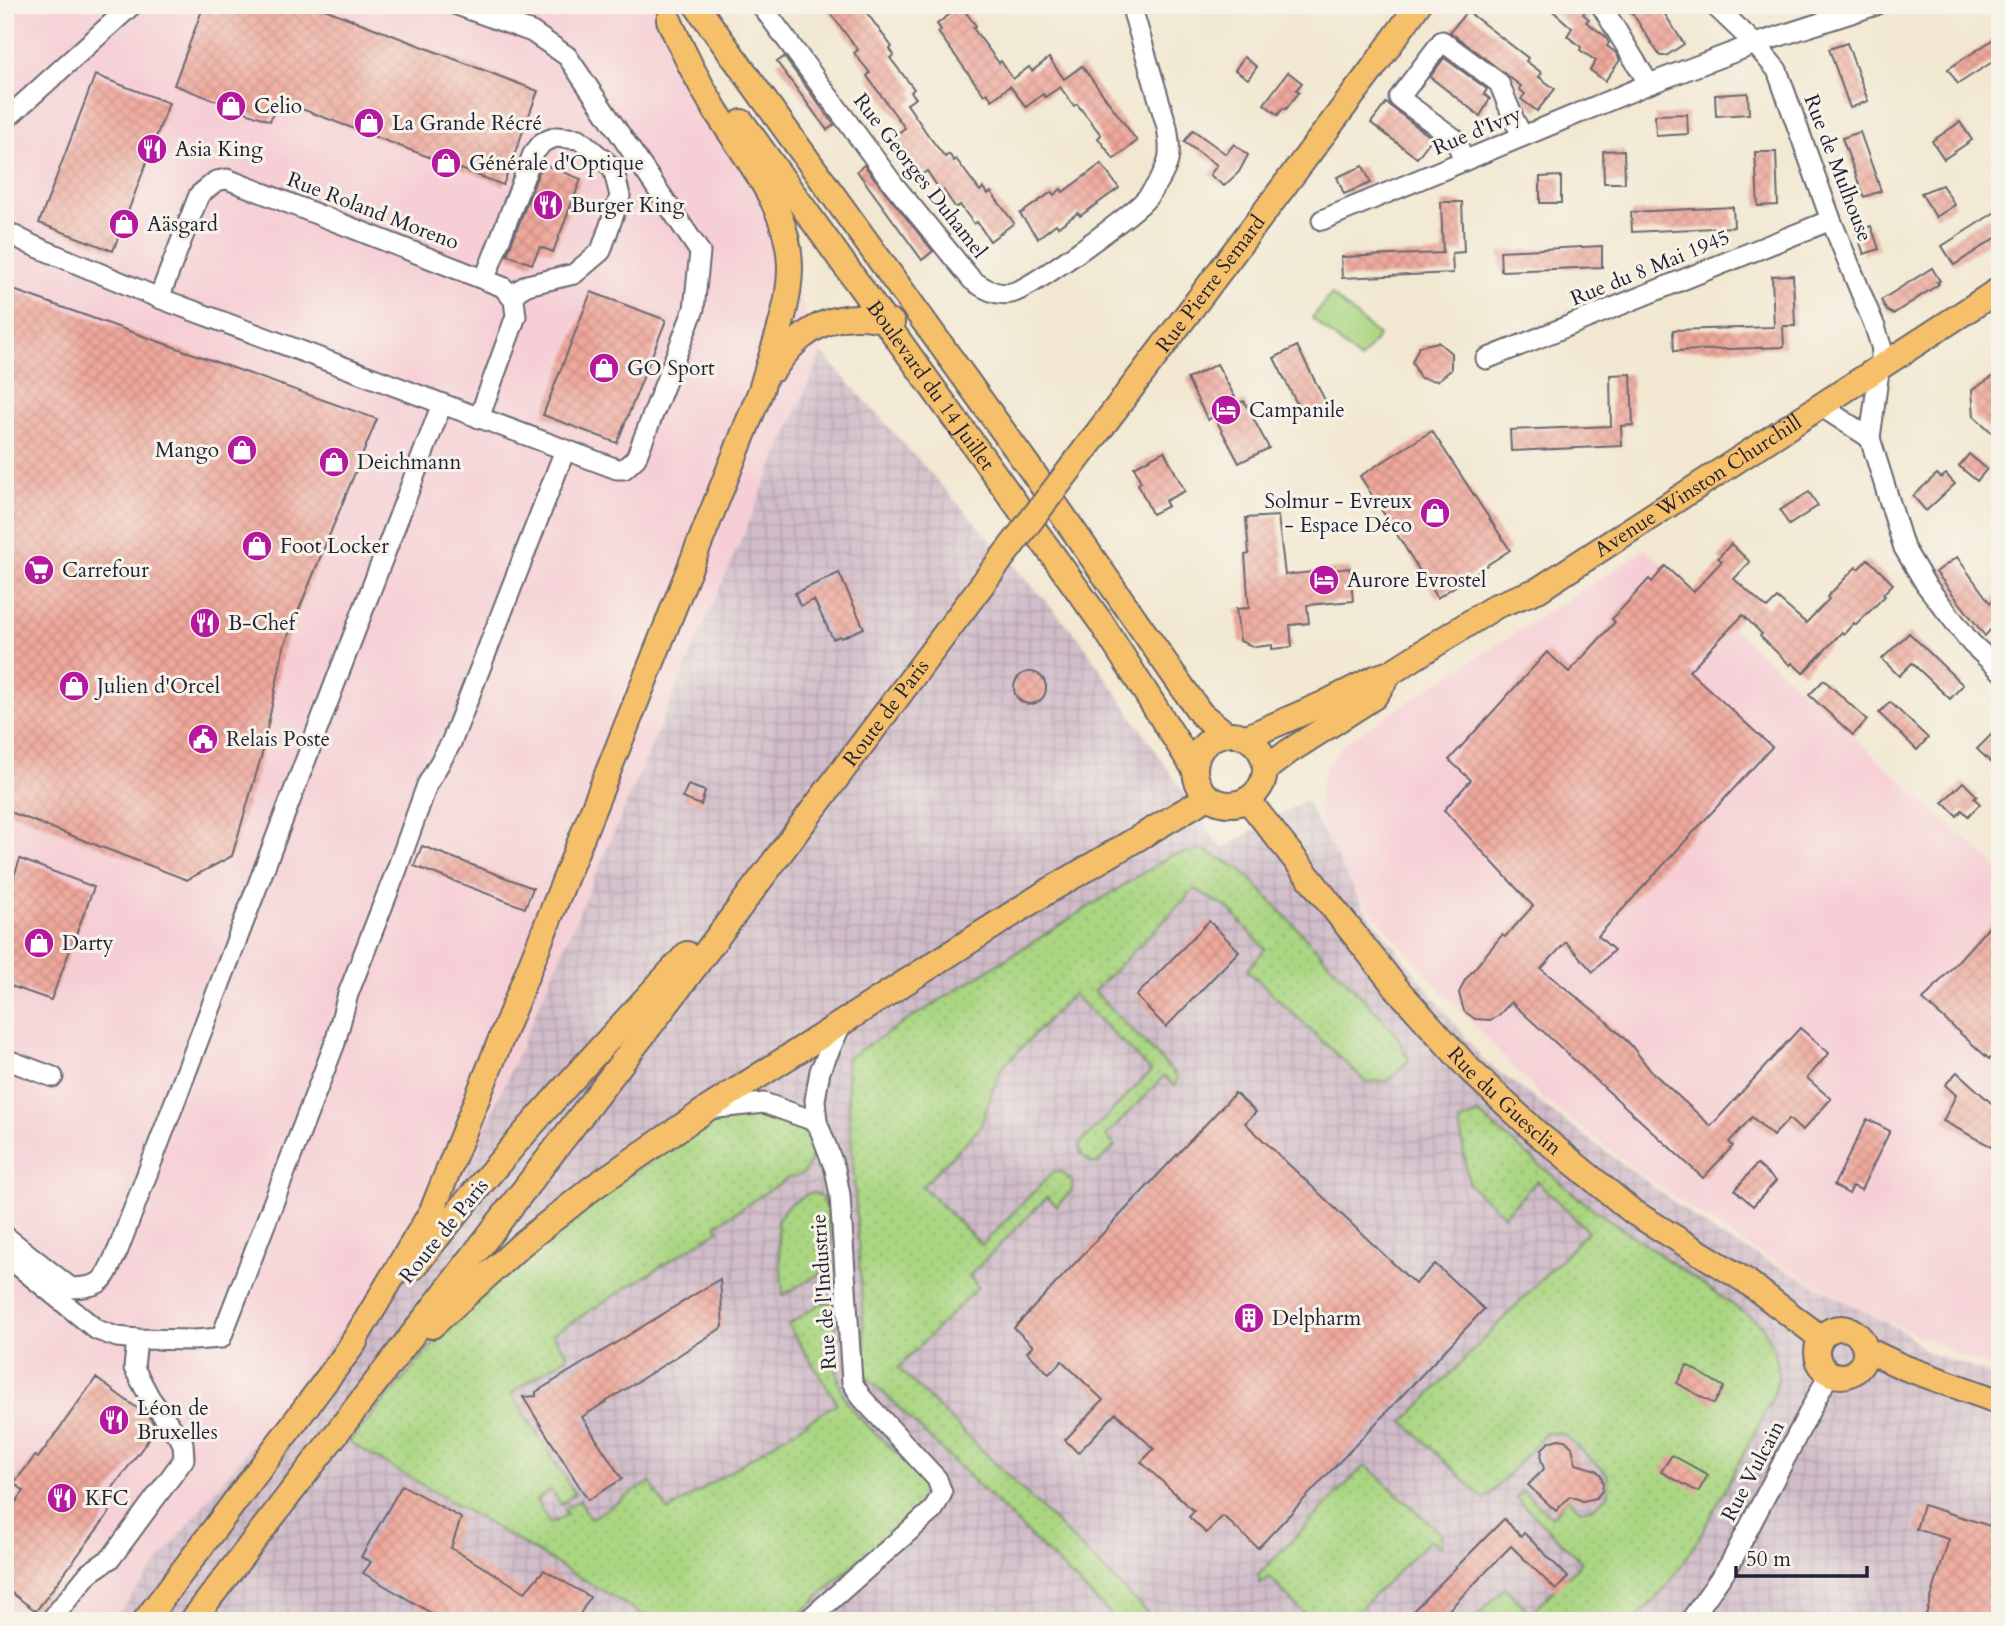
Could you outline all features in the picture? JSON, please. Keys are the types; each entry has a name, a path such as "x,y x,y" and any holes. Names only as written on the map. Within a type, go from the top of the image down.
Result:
{"main road":[{"name":"Boulevard du 14 Juillet","path":"696,5 1034,474 1201,714 1236,735"},
{"name":"Rue Pierre Semard","path":"999,562 1371,71 1418,5"},
{"name":"Boulevard du 14 Juillet","path":"663,13 1100,621 1195,770"},
{"path":"346,1354 432,1210 761,390 787,296 790,269 779,215 764,184 699,81 663,13"},
{"name":"Avenue Winston Churchill","path":"1390,673 1496,606 1538,590 2000,289"},
{"path":"761,390 790,346 807,331 831,320 859,317 883,321 902,327 914,335 932,355 1001,449 1034,474"},
{"name":"Route de Paris","path":"192,1621 670,1000 999,562"},
{"path":"1236,735 1261,750 1266,769 1261,787 1248,800 1227,804 1208,797 1201,789 1195,770 1200,750 1215,736 1236,735 1323,704 1390,673"},
{"path":"1266,769 1374,697 1390,673"},
{"path":"383,1371 557,1214 707,1109 1045,893 1208,797"},
{"name":"Rue du Guesclin","path":"1248,800 1398,990 1470,1070 1537,1133 1633,1212 1746,1282 1821,1338"},
{"name":"Route de Paris","path":"145,1621 462,1205 544,1109 771,864"},
{"path":"1834,1328 1850,1329 1863,1341 1865,1349 1861,1366 1847,1376 1829,1374 1818,1362 1817,1345 1821,1338 1834,1328"},
{"path":"1865,1349 1903,1367 2000,1402"}],"street":[{"path":"5,120 132,5"},
{"path":"5,231 159,298 565,450 617,469 624,469 636,458 694,309 700,252 567,56 532,32 457,5"},
{"name":"Rue Georges Duhamel","path":"761,5 894,185 972,279 984,289 1013,293 1038,280 1141,205 1154,188 1167,163 1167,127 1131,5"},
{"path":"1601,5 1649,84"},
{"name":"Rue de Mulhouse","path":"1714,5 1755,44 1777,70 1831,220 1875,327 1882,349 1870,438"},
{"name":"Rue d'Ivry","path":"1322,220 1649,84 1755,44 1877,5"},
{"path":"1464,160 1455,139 1399,98 1441,40 1499,83 1523,136"},
{"path":"479,418 516,316 511,295 527,285 574,274 601,251 620,195 613,168 579,139 556,136 543,142 533,154 485,278"},
{"path":"613,168 639,164"},
{"name":"Rue Roland Moreno","path":"159,298 199,195 216,181 227,179 485,278 503,286 511,295"},
{"name":"Rue du 8 Mai 1945","path":"1486,359 1831,220"},
{"path":"5,1236 71,1288 96,1286 104,1280 118,1250 442,404"},
{"path":"1819,405 1870,438 1904,548 1926,585 1971,643 2000,670"},
{"path":"5,1255 97,1330 117,1337 137,1339 221,1338 335,1042 348,994 389,893 427,785 451,743 565,450"},
{"name":"Rue de l'Industrie","path":"807,1621 933,1510 942,1493 937,1479 862,1398 852,1382 840,1195 835,1168 817,1122 815,1100 820,1071 839,1027"},
{"path":"5,1059 52,1077"},
{"path":"707,1109 764,1102 817,1122"},
{"path":"50,1621 89,1573 111,1558 184,1459 183,1443 150,1398 134,1368 137,1339"},
{"name":"Rue Vulcain","path":"1690,1621 1730,1563 1829,1374"}],"shaded area":[{"path":"5,5 680,5 822,353 465,1175 112,1621 5,1621"},
{"path":"822,353 1080,639 1222,849 1305,800 1364,908 1484,1061 1718,1235 1906,1333 1925,1351 2000,1378 2000,1621 112,1621 465,1175"},
{"path":"1646,549 2000,870 2000,1373 1863,1310 1743,1244 1649,1180 1543,1099 1373,913 1343,875 1324,839 1318,810 1320,784 1326,766 1343,744"}],"green space":[{"path":"1331,294 1379,336 1360,360 1312,318"},
{"path":"1203,850 1241,869 1396,1033 1409,1060 1388,1081 1366,1082 1247,970 1265,949 1229,909 1195,889 1094,991 1178,1077 1175,1086 1164,1076 1106,1136 1115,1146 1098,1163 1091,1163 1080,1153 1079,1145 1151,1071 1073,994 1000,1070 980,1128 922,1186 982,1245 1054,1171 1062,1172 1072,1181 1072,1190 1057,1206 1047,1197 969,1276 978,1287 898,1368 1156,1621 1117,1621 867,1377 846,1059 1172,855"},
{"path":"766,1109 786,1118 809,1137 812,1156 805,1170 799,1176 788,1178 716,1225 719,1230 553,1334 568,1356 511,1393 575,1494 561,1504 551,1490 536,1500 550,1524 567,1514 564,1509 580,1500 590,1519 650,1482 668,1511 837,1403 788,1325 821,1303 835,1302 837,1373 843,1394 866,1424 918,1471 923,1480 924,1501 911,1518 840,1577 793,1621 654,1621 349,1442 454,1320 520,1253 693,1131 719,1119"},
{"path":"1479,1114 1585,1203 1762,1325 1774,1351 1778,1380 1761,1421 1685,1560 1652,1602 1633,1621 1473,1621 1505,1588 1531,1613 1582,1562 1516,1498 1522,1490 1552,1517 1568,1498 1580,1510 1595,1507 1609,1494 1607,1473 1562,1433 1546,1433 1485,1500 1404,1422 1588,1231 1537,1181 1504,1215 1469,1184 1459,1122"},
{"path":"809,1193 815,1193 825,1199 822,1201 828,1210 831,1263 821,1266 821,1273 783,1295 777,1222 786,1207"},
{"path":"1367,1466 1440,1533 1441,1547 1428,1541 1348,1621 1311,1621 1269,1577 1260,1584 1258,1575 1363,1467"}],"building":[{"path":"204,5 314,5 538,91 503,185 278,100 270,121 174,85"},
{"path":"824,5 861,5 892,47 890,49 894,55 890,58 914,89 911,92 916,98 907,104 928,135 945,157 949,154 954,161 956,159 980,191 983,188 988,194 991,192 1014,223 990,241 977,222 974,224 960,205 956,208 943,190 941,192 927,171 921,175 893,137 905,128 867,76 870,73 854,53 858,50"},
{"path":"1546,5 1589,5 1583,14 1589,19 1586,22 1605,36 1609,43 1607,46 1620,60 1605,81 1590,70 1596,61 1580,50 1581,47 1567,36 1572,28"},
{"path":"1627,5 1659,5 1684,44 1666,56 1660,56"},
{"path":"961,6 976,26 973,28 1013,79 1029,67 1032,71 1049,58 1064,79 1082,66 1137,141 1114,159 1098,138 1101,135 1060,87 1045,97 1043,94 1026,107 1010,86 992,100 987,93 984,95 938,32 941,30 937,24"},
{"path":"1467,11 1528,58 1526,61 1542,73 1539,77 1555,89 1537,111 1521,99 1525,94 1519,89 1521,86 1450,32"},
{"path":"2000,35 2000,57 1958,84 1948,69"},
{"path":"1847,43 1868,101 1850,108 1829,49"},
{"path":"784,57 834,125 827,130 777,62"},
{"path":"1244,57 1257,67 1248,79 1235,70"},
{"path":"1444,58 1487,89 1484,94 1490,99 1480,116 1430,77"},
{"path":"1288,72 1302,83 1296,90 1299,92 1278,115 1264,104"},
{"path":"95,75 169,103 113,251 39,223"},
{"path":"1748,93 1749,114 1716,116 1715,95"},
{"path":"1386,103 1432,138 1417,158 1371,123"},
{"path":"1687,114 1688,134 1656,136 1655,115"},
{"path":"1960,122 1972,140 1944,159 1932,141"},
{"path":"1193,130 1226,154 1234,144 1248,155 1239,172 1224,186 1210,175 1217,165 1184,142"},
{"path":"1860,132 1881,191 1864,197 1842,138"},
{"path":"1624,150 1625,183 1604,183 1603,151"},
{"path":"1755,152 1776,152 1778,205 1758,206"},
{"name":"Burger King","path":"542,164 581,179 553,252 540,247 532,264 507,255"},
{"path":"1101,164 1119,188 1080,216 1078,213 1058,227 1056,224 1038,238 1020,214 1052,192 1054,195 1061,189 1063,192"},
{"path":"864,165 933,251 922,260 857,171"},
{"path":"1363,166 1371,183 1344,194 1337,177"},
{"path":"1561,176 1561,203 1540,203 1540,177"},
{"path":"1942,185 1955,205 1936,217 1921,193"},
{"path":"1441,202 1462,202 1464,252 1452,253 1453,273 1342,278 1341,257 1443,253"},
{"path":"1733,207 1734,227 1632,232 1631,212"},
{"path":"2000,209 2000,235 1954,265 1942,246"},
{"path":"1871,226 1879,249 1864,254 1856,232"},
{"path":"1602,246 1602,267 1501,271 1500,251"},
{"path":"1932,268 1940,281 1937,282 1939,284 1893,314 1887,311 1881,300"},
{"path":"1793,275 1795,326 1783,326 1784,347 1674,351 1673,330 1774,327 1772,276"},
{"path":"5,287 377,419 284,646 262,754 232,856 187,880 5,810"},
{"name":"GO Sport","path":"591,292 666,320 617,443 543,415"},
{"path":"1438,342 1451,353 1451,370 1437,381 1420,378 1412,362 1419,346"},
{"path":"1297,346 1328,406 1304,418 1274,358"},
{"name":"Campanile","path":"1217,364 1238,403 1244,401 1269,448 1239,463 1214,416 1208,420 1187,379"},
{"path":"2000,372 2000,440 1974,416 1972,390"},
{"path":"1631,374 1633,425 1621,426 1622,446 1511,451 1510,430 1611,426 1610,375"},
{"name":"Solmur - Evreux - Espace Déco","path":"1432,431 1510,550 1437,598 1360,476"},
{"path":"1164,451 1185,491 1165,501 1168,506 1152,514 1138,484 1141,482 1134,467"},
{"path":"1969,454 1987,469 1977,481 1959,466"},
{"path":"1937,474 1941,478 1946,474 1955,484 1926,511 1913,496"},
{"path":"1809,492 1818,506 1789,525 1780,510"},
{"name":"Aurore Evrostel","path":"1278,516 1285,575 1350,568 1353,601 1307,605 1309,623 1290,625 1292,647 1272,649 1272,645 1255,647 1240,641 1236,609 1249,608 1245,555 1249,554 1246,518"},
{"path":"1731,544 1750,562 1734,579 1767,608 1777,598 1806,623 1856,567 1858,569 1868,559 1893,584 1883,594 1885,596 1856,625 1854,623 1844,634 1842,632 1803,673 1792,663 1790,665 1760,636 1762,634 1743,615 1689,671 1772,747 1598,936 1614,950 1593,972 1566,942 1541,969 1602,1017 1631,1045 1651,1071 1711,1126 1800,1028 1829,1053 1807,1078 1831,1099 1802,1131 1789,1119 1773,1136 1752,1117 1729,1142 1733,1146 1703,1178 1511,1002 1490,1020 1475,1019 1464,1011 1459,993 1465,980 1502,935 1505,937 1533,906 1444,810 1471,780 1449,760 1547,652 1569,672 1615,622 1612,619 1649,579 1652,582 1665,566 1693,592 1722,561 1718,558"},
{"path":"1957,557 1990,603 2000,592 2000,619 1985,636 1936,572"},
{"path":"839,573 864,628 833,639 814,600 800,606 795,593"},
{"path":"1909,633 1963,685 1950,699 1912,663 1899,676 1882,659"},
{"path":"1030,672 1042,676 1046,688 1042,700 1030,704 1018,700 1014,688 1018,676"},
{"path":"1824,680 1867,720 1853,735 1809,695"},
{"path":"1890,702 1928,738 1917,750 1879,713"},
{"path":"2000,726 2000,771 1977,749"},
{"path":"1963,782 1977,796 1974,798 1980,804 1968,816 1962,810 1957,816 1943,802"},
{"path":"688,785 705,791 701,805 682,798"},
{"path":"422,846 533,888 525,908 414,866"},
{"name":"Darty","path":"20,859 94,887 51,1000 5,984 5,902"},
{"path":"2000,914 2000,1047 1989,1059 1923,1000"},
{"path":"1209,921 1239,951 1166,1027 1136,996"},
{"path":"1957,1072 2000,1111 2000,1137 1994,1148 1943,1121 1956,1095 1945,1085"},
{"name":"Delpharm","path":"1235,1093 1256,1112 1245,1123 1415,1284 1435,1264 1484,1309 1258,1548 1223,1516 1206,1533 1189,1517 1194,1511 1141,1462 1154,1449 1116,1413 1078,1453 1065,1440 1103,1400 1062,1361 1049,1374 1027,1352 1033,1346 1014,1328"},
{"path":"1867,1119 1890,1131 1861,1190 1853,1186 1849,1194 1834,1185"},
{"path":"1757,1164 1776,1181 1753,1206 1735,1190"},
{"path":"720,1279 723,1327 582,1417 622,1479 588,1500 523,1397 536,1396 536,1392"},
{"path":"1687,1365 1724,1387 1714,1404 1677,1383"},
{"path":"96,1378 149,1417 157,1428 100,1505 110,1512 36,1611 5,1588 5,1517 24,1491 14,1483 35,1456 38,1458"},
{"path":"1565,1440 1572,1447 1576,1464 1596,1470 1601,1475 1603,1484 1602,1491 1596,1498 1583,1501 1570,1496 1556,1511 1528,1485 1544,1469 1542,1449 1549,1442"},
{"path":"1672,1455 1708,1475 1698,1492 1661,1472"},
{"path":"402,1485 461,1518 451,1548 525,1592 544,1570 590,1597 576,1621 445,1621 363,1573 371,1562 361,1557"},
{"path":"1923,1505 2000,1529 2000,1621 1924,1621 1949,1539 1916,1529"},
{"path":"1504,1519 1521,1536 1524,1533 1568,1577 1556,1590 1511,1546 1438,1621 1403,1621"}],"place":[{"name":"Celio","path":"231,106"},
{"name":"La Grande Récré","path":"369,123"},
{"name":"Asia King","path":"152,149"},
{"name":"Générale d'Optique","path":"446,163"},
{"name":"Burger King","path":"548,205"},
{"name":"Aäsgard","path":"124,224"},
{"name":"GO Sport","path":"604,368"},
{"name":"Campanile","path":"1226,410"},
{"name":"Mango","path":"242,450"},
{"name":"Deichmann","path":"334,462"},
{"name":"Solmur - Evreux - Espace Déco","path":"1435,513"},
{"name":"Foot Locker","path":"257,546"},
{"name":"Carrefour","path":"39,570"},
{"name":"Aurore Evrostel","path":"1324,580"},
{"name":"B-Chef","path":"205,623"},
{"name":"Julien d'Orcel","path":"74,686"},
{"name":"Relais Poste","path":"203,739"},
{"name":"Darty","path":"39,943"},
{"name":"Delpharm","path":"1249,1318"},
{"name":"Léon de Bruxelles","path":"114,1420"},
{"name":"KFC","path":"62,1498"}]}
